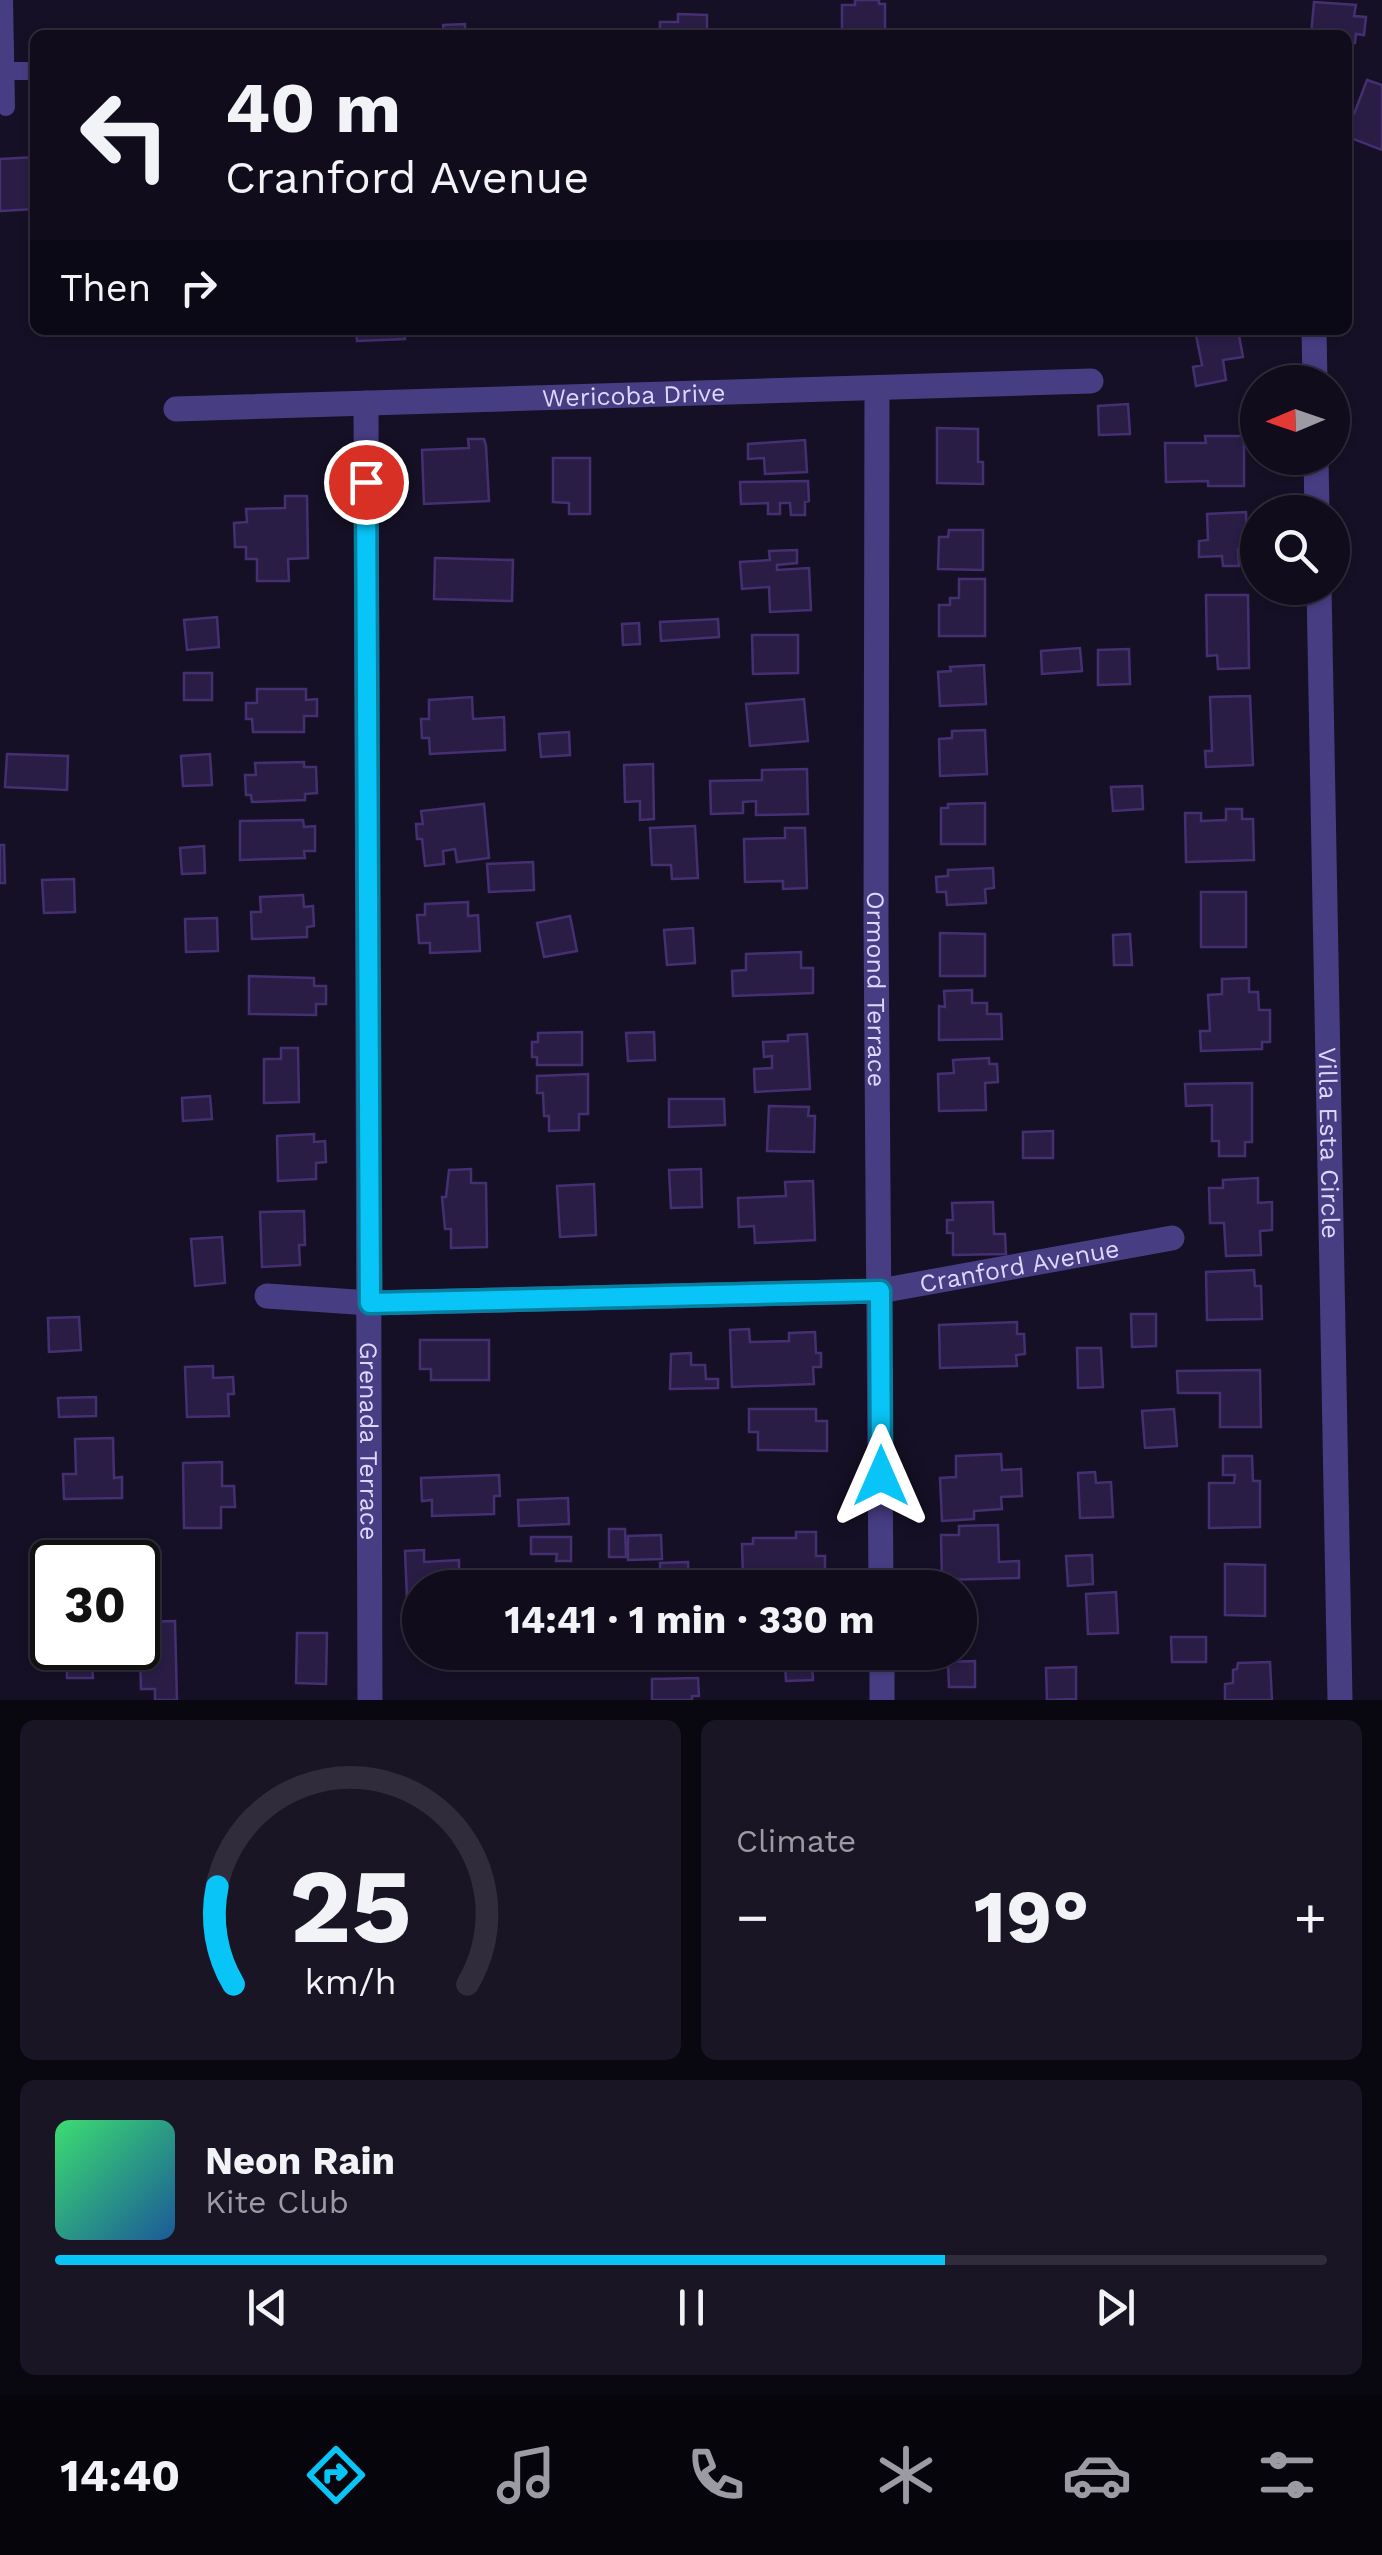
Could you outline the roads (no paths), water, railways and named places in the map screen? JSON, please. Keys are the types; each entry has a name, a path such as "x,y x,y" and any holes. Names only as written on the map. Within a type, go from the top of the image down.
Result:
{"street":[{"path":"1314,335 1315,365"},
{"name":"Wericoba Drive","path":"176,409 1091,382"},
{"name":"Ormond Terrace","path":"877,389 876,925 882,1570"},
{"name":"Grenada Terrace","path":"366,403 370,1700"},
{"name":"Villa Esta Circle","path":"1319,605 1340,1700"},
{"name":"Cranford Avenue","path":"268,1296 370,1303 880,1291 1172,1238"},
{"path":"882,1670 882,1700"}],"lane":[{"path":"4,0 6,107"},
{"path":"5,71 30,71"}]}
